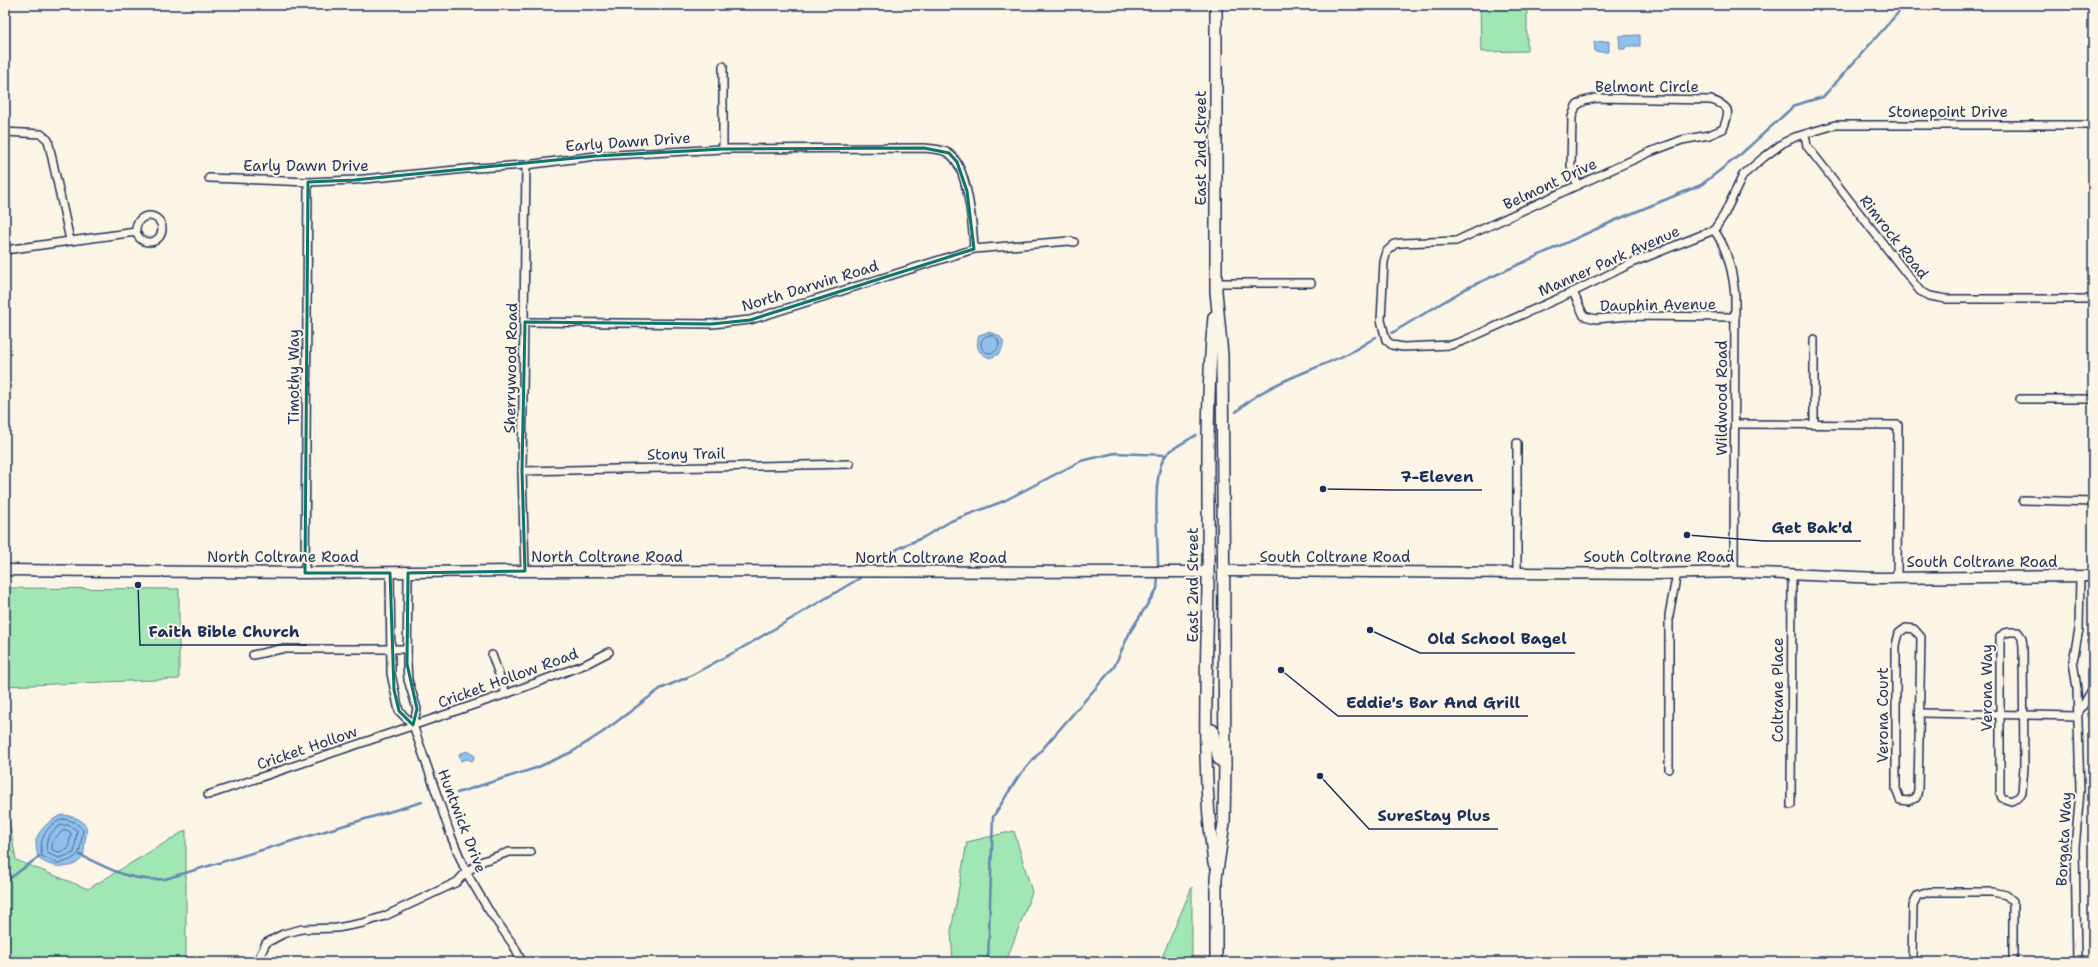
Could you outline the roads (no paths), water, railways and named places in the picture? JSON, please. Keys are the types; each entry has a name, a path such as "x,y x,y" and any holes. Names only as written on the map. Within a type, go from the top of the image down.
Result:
{"main road":[{"name":"East 2nd Street","path":"1216,5 1216,287 1222,355 1226,764 1224,822 1216,878 1216,962"},
{"name":"East 2nd Street","path":"1216,287 1210,354 1208,410 1207,712 1208,823 1216,878"},
{"path":"1208,572 1224,571"},
{"path":"1207,712 1219,759 1226,764"}],"street":[{"path":"723,66 723,149"},
{"name":"Belmont Circle","path":"1577,185 1571,166 1572,117 1576,106 1584,101 1596,98 1711,100 1722,103 1727,108 1728,116 1723,129"},
{"name":"Stonepoint Drive","path":"1804,135 1820,128 1835,125 2093,125"},
{"name":"Belmont Drive","path":"1386,340 1381,320 1384,262 1387,251 1395,244 1456,241 1577,185 1676,142 1697,136 1709,135 1723,129"},
{"path":"6,132 41,134 48,140 70,240"},
{"path":"1714,230 1724,215 1743,175 1783,143 1795,137 1804,135"},
{"name":"Rimrock Road","path":"1804,135 1808,146 1920,291 1930,296 1946,298 2093,298"},
{"name":"Early Dawn Drive","path":"208,178 308,182 354,180 476,168 526,165 596,156 723,149 924,148 949,153 957,162 967,191 974,249"},
{"name":"Sherrywood Road","path":"525,571 522,471 526,165"},
{"name":"Timothy Way","path":"305,573 308,182"},
{"name":"Manner Park Avenue","path":"1386,340 1392,345 1403,347 1451,345 1572,292 1634,262 1714,230"},
{"name":"Wildwood Road","path":"1714,230 1724,244 1734,284 1734,572"},
{"path":"5,250 136,232"},
{"name":"North Darwin Road","path":"525,322 712,324 750,320 974,249 1074,242"},
{"path":"1216,287 1311,283"},
{"name":"Dauphin Avenue","path":"1572,292 1584,316 1596,319 1629,316 1735,317"},
{"path":"1814,339 1814,424"},
{"path":"2020,399 2093,400"},
{"path":"1735,424 1898,425 1897,578"},
{"path":"1517,443 1517,573"},
{"name":"Stony Trail","path":"522,471 850,464"},
{"path":"2023,500 2093,502"},
{"name":"North Coltrane Road","path":"5,570 305,573 525,571 1208,572"},
{"name":"South Coltrane Road","path":"1224,571 1517,573 1734,572 1897,578 2093,576"},
{"name":"Huntwick Drive","path":"390,573 391,674 399,711 413,725 451,836 466,872 488,909 514,946 522,962"},
{"name":"Huntwick Drive","path":"408,573 408,680 417,709 413,725"},
{"path":"1669,769 1669,615 1677,573"},
{"name":"Coltrane Place","path":"1791,805 1792,575"},
{"name":"Borgata Way","path":"2077,962 2075,848 2080,791 2077,689 2073,661 2079,629 2080,576"},
{"name":"Verona Court","path":"1906,628 1914,629 1921,637 1921,713 1918,790 1913,800 1902,801 1900,800 1896,789 1896,645 1899,633 1906,628"},
{"name":"Verona Way","path":"2014,631 2020,635 2023,647 2024,767 2022,792 2019,797 2011,801 2002,798 2000,793 1999,715 2000,637 2004,633 2014,631"},
{"path":"253,656 281,649 407,648"},
{"name":"Cricket Hollow Road","path":"413,725 506,694 586,664 609,652"},
{"path":"492,656 506,694"},
{"path":"1921,713 2077,716 2093,688"},
{"name":"Cricket Hollow","path":"208,795 413,725"},
{"path":"257,962 266,943 283,934 302,929 337,928 363,923 385,916 457,882 466,872 483,861 509,852 531,852"},
{"path":"1912,962 1913,906 1917,896 1929,892 1993,892 2006,895 2013,901 2013,962"}],"water":[{"path":"1640,35 1640,46 1626,46 1625,49 1620,49 1619,36"},
{"path":"1609,41 1609,52 1595,52 1594,42"},
{"path":"988,332 1000,337 1003,342 1002,349 999,354 990,358 978,350 977,343 979,335"},
{"path":"467,751 475,756 472,761 467,759 461,761 459,754"},
{"path":"63,815 78,819 86,827 83,856 78,862 67,867 54,866 38,858 36,843 38,835 46,825 52,820"}],"waterway":[{"path":"1392,333 1465,289 1616,220 1701,185 1741,154 1795,105 1823,97 1905,5"},
{"path":"1236,412 1248,402 1275,385 1335,360 1356,350 1376,337"},
{"path":"1158,570 1156,510 1158,477 1161,464 1169,452 1196,435"},
{"path":"875,564 899,548 924,537 951,521 1004,501 1081,461 1115,453 1166,455"},
{"path":"988,962 993,817 1018,777 1114,667 1130,632 1157,589 1158,575"},
{"path":"457,793 536,768 572,752 603,732 660,689 688,677 742,648 860,578"},
{"path":"80,855 111,870 131,876 165,879 422,802"},
{"path":"5,882 40,856"}],"place":[{"name":"7-Eleven","path":"1323,489"},
{"name":"Get Bak'd","path":"1687,535"},
{"name":"Faith Bible Church","path":"138,585"},
{"name":"Old School Bagel","path":"1370,630"},
{"name":"Eddie's Bar And Grill","path":"1281,670"},
{"name":"SureStay Plus","path":"1320,776"}]}
